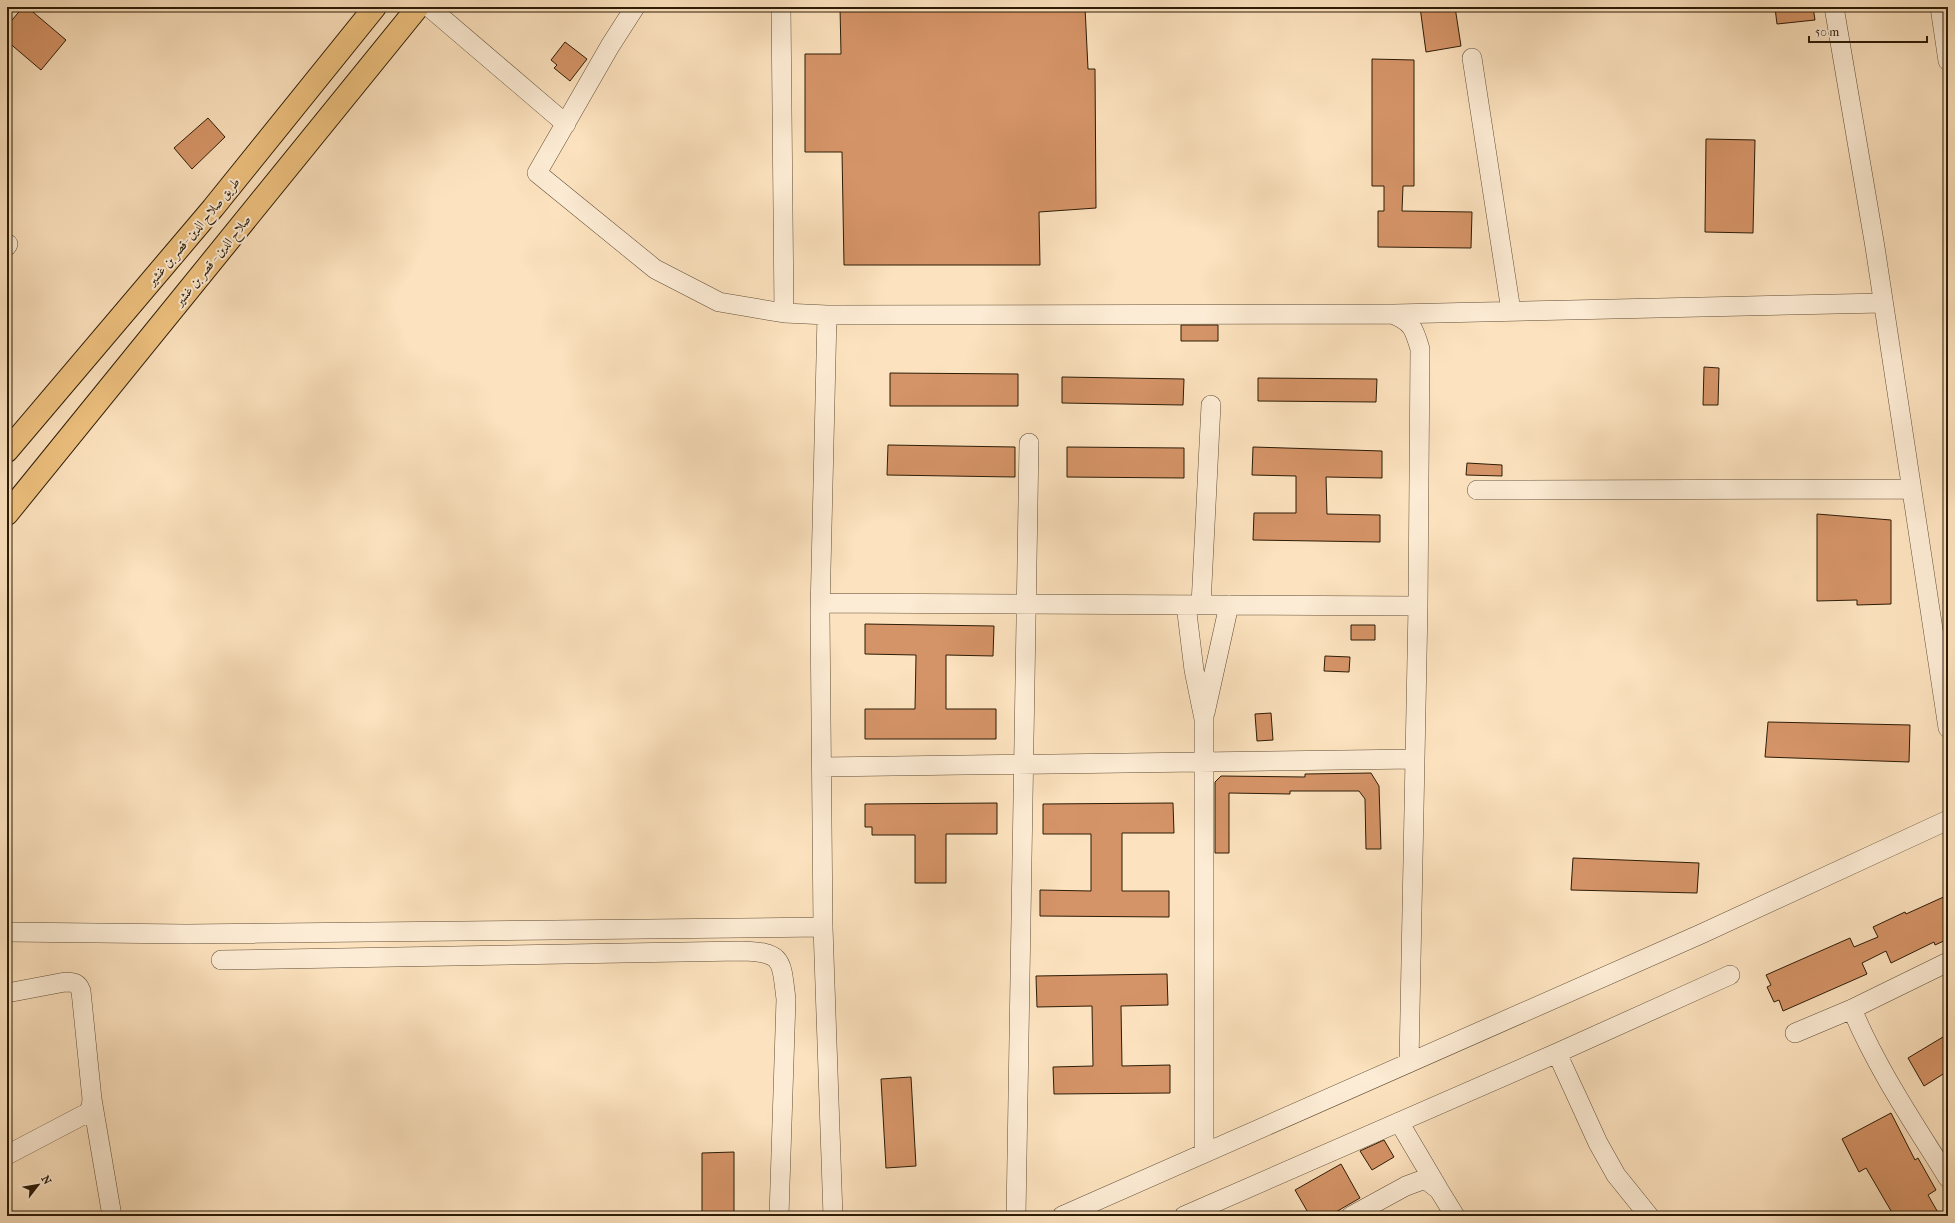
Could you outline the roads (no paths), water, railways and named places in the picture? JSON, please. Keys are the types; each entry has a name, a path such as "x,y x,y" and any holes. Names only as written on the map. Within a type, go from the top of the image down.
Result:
{"highway":[{"name":"صلاح الدين - قصر بن غشير","path":"7,514 418,7"},
{"name":"طريق صلاح الدين -قصر بن غشير","path":"7,451 213,208 370,11"}],"street":[{"path":"429,7 566,124"},
{"path":"636,7 610,46 537,173 655,269 719,302 784,313 827,315 1392,314 1883,303"},
{"path":"781,7 784,313"},
{"path":"1834,7 1883,303 1948,728"},
{"path":"1940,7 1947,52"},
{"path":"1472,58 1511,311"},
{"path":"1392,314 1406,320 1415,330 1420,349 1418,606 1409,1063"},
{"path":"827,315 820,603 824,927 833,1216"},
{"path":"1204,719 1194,670 1193,605 1211,405"},
{"path":"1016,1216 1025,765 1029,443"},
{"path":"1478,490 1912,489"},
{"path":"820,603 1418,606"},
{"path":"1204,1153 1204,719 1229,605"},
{"path":"822,767 1415,759"},
{"path":"1062,1216 1701,934 1948,820"},
{"path":"7,932 187,934 824,927"},
{"path":"221,960 741,951 762,951 772,954 781,966 786,999 779,1216"},
{"path":"1795,1033 1852,1009 1948,962"},
{"path":"1184,1216 1557,1053 1730,975"},
{"path":"7,993 65,982 74,982 79,986 81,991 92,1099 112,1216"},
{"path":"1852,1009 1864,1039 1948,1178"},
{"path":"1557,1053 1598,1143 1616,1175 1649,1216"},
{"path":"7,1155 87,1113 91,1108 92,1099"},
{"path":"1399,1122 1455,1216"},
{"path":"1351,1216 1406,1186 1425,1179 1439,1190"}]}
